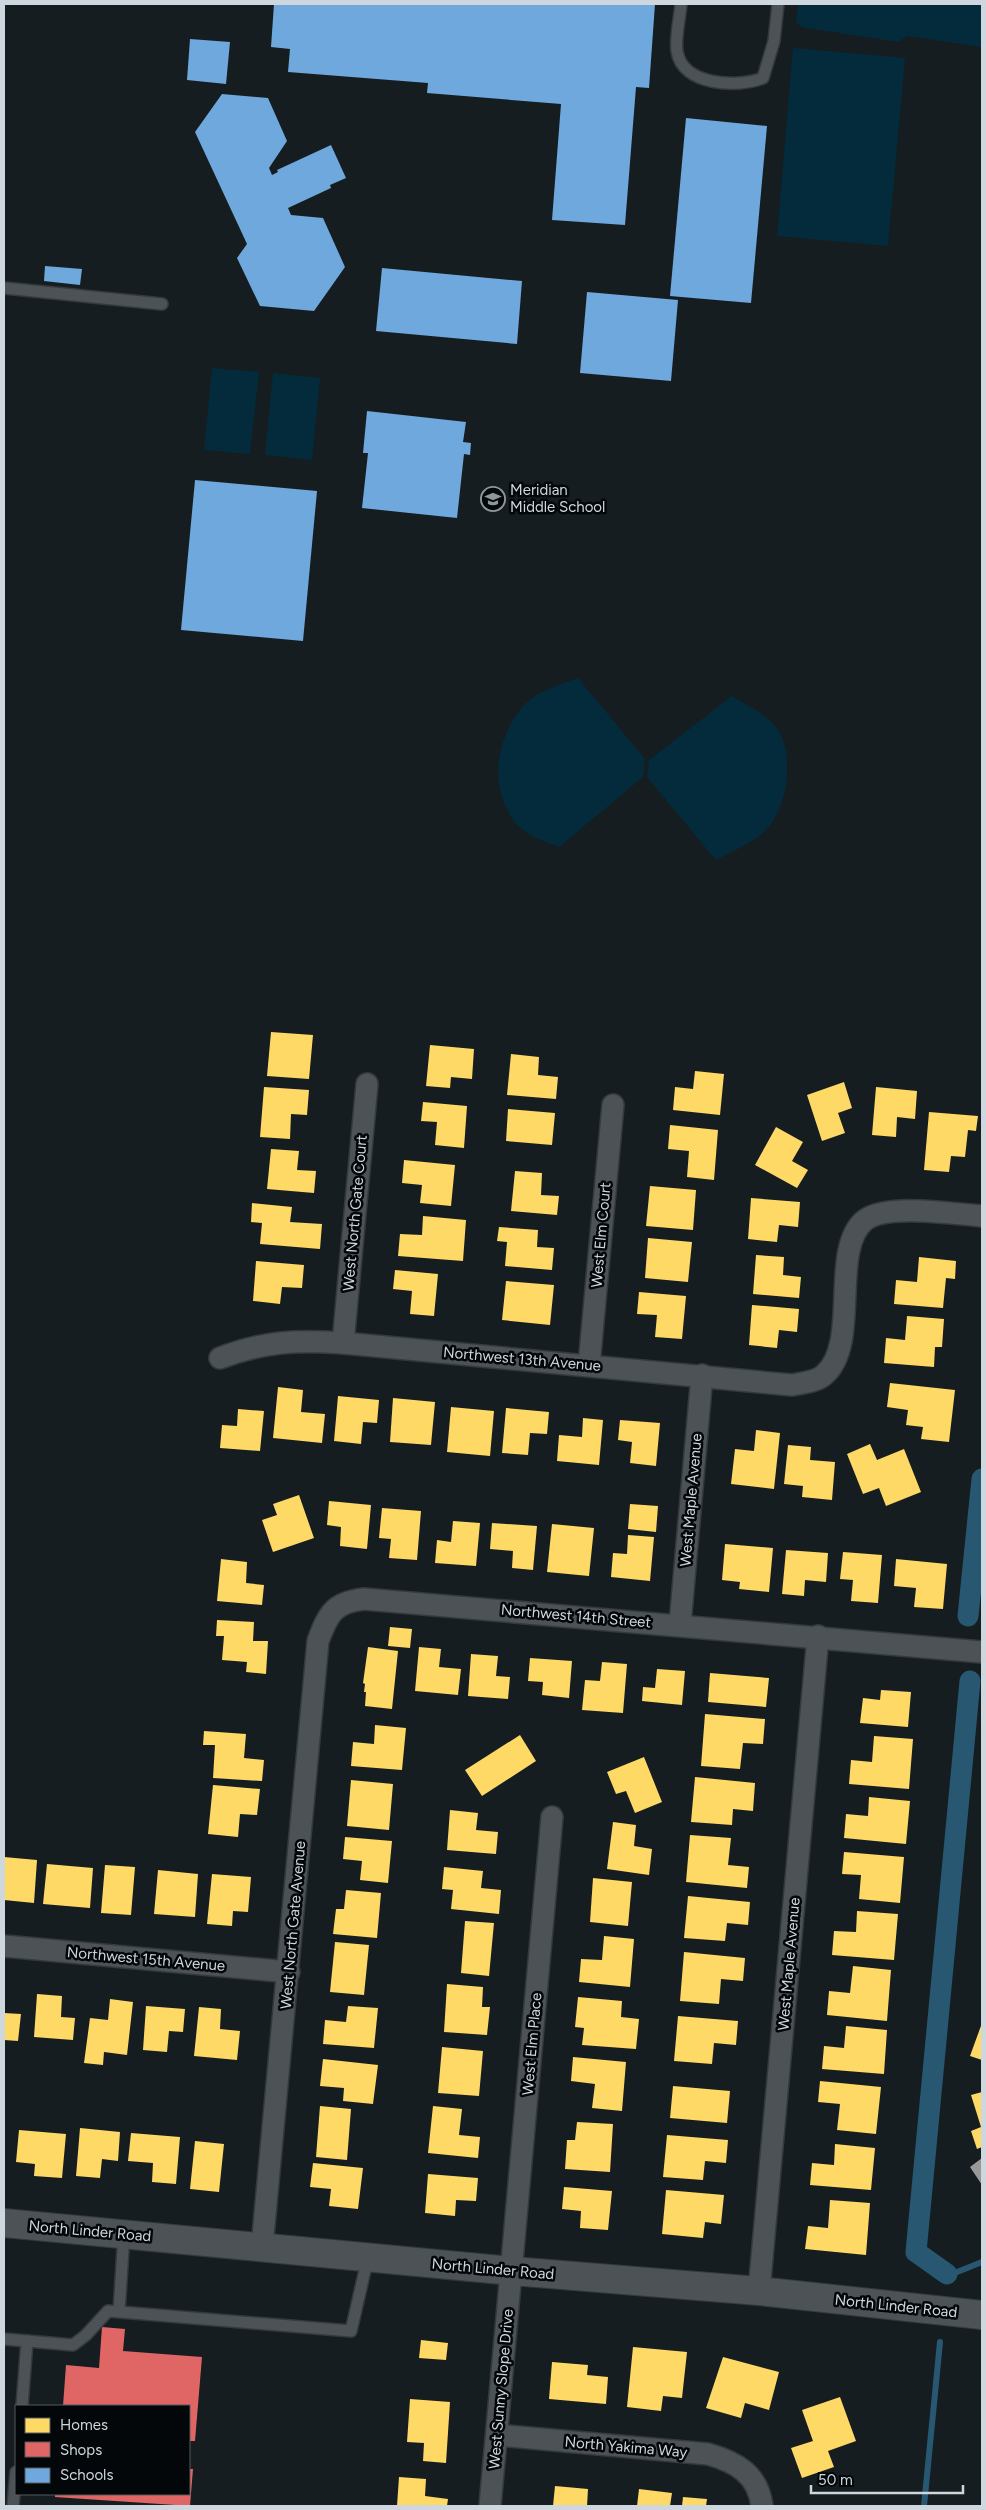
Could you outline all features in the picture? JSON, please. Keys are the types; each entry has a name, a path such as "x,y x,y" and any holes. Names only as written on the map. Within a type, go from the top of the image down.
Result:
{"main road":[{"name":"North Linder Road","path":"4,2222 512,2271 759,2291 982,2315"}],"street":[{"name":"West North Gate Court","path":"343,1343 367,1084"},
{"name":"West Elm Court","path":"590,1365 612,1105"},
{"name":"Northwest 13th Avenue","path":"220,1358 249,1347 293,1340 702,1375 792,1385 824,1376 835,1361 841,1344 849,1252 855,1234 865,1220 882,1213 900,1211 982,1216"},
{"name":"West Maple Avenue","path":"680,1624 702,1375"},
{"name":"Northwest 14th Street","path":"336,1608 349,1600 364,1599 680,1624 982,1652"},
{"name":"West North Gate Avenue","path":"262,2247 318,1641 325,1622 336,1608"},
{"name":"West Maple Avenue","path":"759,2291 818,1636"},
{"name":"West Elm Place","path":"512,2271 552,1817"},
{"name":"Northwest 15th Avenue","path":"4,1946 288,1972"},
{"name":"West Sunny Slope Drive","path":"490,2506 512,2271"},
{"name":"North Yakima Way","path":"497,2435 708,2454 732,2461 750,2476 761,2496 762,2506"}],"lane":[{"path":"681,4 677,51 685,69 704,80 750,83 763,78 774,41 778,4"},
{"path":"4,288 162,304"},
{"path":"119,2312 124,2234"},
{"path":"4,2339 73,2344 86,2335 108,2311 351,2331 368,2257"},
{"path":"22,2405 28,2341"},
{"path":"13,2506 15,2483"}],"shaded area":[{"path":"798,4 982,4 982,47 907,36 898,42 801,27 796,21"},
{"path":"793,48 905,58 888,246 777,236"},
{"path":"212,368 259,372 250,454 204,450"},
{"path":"273,373 320,378 312,460 265,455"},
{"path":"578,678 645,759 643,777 559,847 531,835 513,820 501,795 498,770 499,758 506,733 525,704 546,690"},
{"path":"732,696 763,715 778,730 786,754 786,782 784,796 779,809 766,830 749,843 716,860 647,777 649,760"}],"building: Homes":[{"path":"271,1032 313,1035 309,1079 267,1076"},
{"path":"430,1045 474,1049 472,1079 451,1077 450,1088 426,1086"},
{"path":"511,1054 539,1057 538,1075 558,1077 556,1099 507,1095"},
{"path":"695,1071 724,1074 720,1115 673,1110 675,1087 693,1089"},
{"path":"844,1082 852,1108 838,1113 845,1133 822,1141 807,1095"},
{"path":"264,1087 309,1090 307,1115 291,1114 290,1139 260,1137"},
{"path":"876,1087 917,1091 915,1119 897,1117 896,1137 872,1135"},
{"path":"423,1102 467,1106 464,1148 435,1145 437,1122 421,1121"},
{"path":"508,1109 555,1113 552,1145 506,1141"},
{"path":"929,1112 978,1116 976,1131 968,1130 965,1157 951,1156 949,1172 924,1170"},
{"path":"670,1125 718,1130 714,1180 687,1177 689,1151 668,1149"},
{"path":"776,1127 803,1142 792,1161 808,1170 797,1188 755,1165"},
{"path":"271,1149 299,1151 297,1170 316,1171 314,1193 267,1189"},
{"path":"404,1160 455,1165 451,1206 420,1203 422,1185 402,1183"},
{"path":"515,1171 542,1173 541,1195 559,1196 557,1215 511,1211"},
{"path":"650,1186 696,1190 693,1230 646,1226"},
{"path":"751,1198 800,1202 798,1227 779,1225 777,1242 748,1239"},
{"path":"252,1203 292,1207 290,1222 322,1224 320,1249 260,1244 262,1223 251,1222"},
{"path":"423,1216 466,1220 463,1261 398,1256 400,1234 422,1235"},
{"path":"499,1227 538,1230 537,1247 554,1248 552,1270 505,1266 507,1242 497,1241"},
{"path":"648,1238 692,1242 688,1282 645,1278"},
{"path":"756,1255 784,1257 783,1275 801,1277 799,1298 753,1294"},
{"path":"919,1257 956,1261 955,1279 946,1278 943,1308 894,1304 896,1280 917,1282"},
{"path":"256,1261 304,1265 302,1288 282,1287 280,1304 253,1301"},
{"path":"395,1270 438,1274 434,1316 410,1314 412,1291 393,1289"},
{"path":"506,1281 554,1285 550,1325 502,1320"},
{"path":"639,1292 686,1296 682,1339 655,1337 657,1315 637,1314"},
{"path":"752,1305 799,1309 797,1332 779,1330 777,1348 749,1345"},
{"path":"907,1316 944,1319 942,1347 935,1347 934,1367 884,1363 886,1338 905,1340"},
{"path":"890,1383 955,1390 949,1442 921,1439 923,1427 906,1425 908,1410 887,1407"},
{"path":"278,1387 303,1390 301,1412 325,1414 322,1443 273,1438"},
{"path":"338,1396 379,1400 377,1423 363,1422 361,1444 334,1441"},
{"path":"393,1398 435,1402 431,1445 390,1442"},
{"path":"451,1407 494,1411 490,1456 447,1452"},
{"path":"506,1408 549,1412 547,1434 530,1433 528,1455 502,1453"},
{"path":"238,1409 264,1411 260,1451 220,1448 222,1425 237,1426"},
{"path":"583,1418 603,1420 599,1465 557,1461 559,1435 582,1437"},
{"path":"620,1420 660,1423 656,1466 630,1463 632,1442 618,1440"},
{"path":"756,1430 780,1433 774,1489 731,1484 735,1449 754,1451"},
{"path":"870,1444 877,1460 904,1449 921,1492 886,1506 879,1488 863,1494 847,1454"},
{"path":"788,1445 811,1447 810,1460 835,1462 832,1500 802,1497 803,1486 784,1484"},
{"path":"299,1495 314,1538 273,1552 262,1520 277,1515 273,1504"},
{"path":"329,1501 371,1505 367,1549 340,1546 341,1527 327,1525"},
{"path":"630,1504 658,1506 656,1532 628,1529"},
{"path":"382,1508 421,1511 417,1560 389,1558 391,1539 379,1538"},
{"path":"453,1521 480,1523 476,1566 435,1563 437,1540 451,1542"},
{"path":"492,1523 537,1526 533,1570 512,1568 513,1551 490,1549"},
{"path":"552,1524 594,1528 589,1576 547,1572"},
{"path":"628,1535 654,1537 650,1581 611,1577 613,1553 627,1554"},
{"path":"725,1544 773,1548 769,1592 739,1589 740,1582 722,1580"},
{"path":"786,1550 828,1553 826,1582 805,1580 804,1596 782,1594"},
{"path":"843,1552 882,1555 878,1603 851,1601 853,1580 840,1579"},
{"path":"221,1559 247,1562 246,1583 264,1585 262,1605 217,1601"},
{"path":"896,1559 947,1564 943,1609 914,1607 916,1588 894,1586"},
{"path":"217,1620 254,1622 253,1641 268,1641 266,1674 246,1672 247,1662 222,1660 224,1636 216,1636"},
{"path":"390,1627 412,1629 410,1648 388,1646"},
{"path":"368,1647 398,1651 392,1709 365,1706 366,1692 364,1692 365,1684 363,1683"},
{"path":"419,1647 441,1649 439,1667 461,1669 458,1695 415,1691"},
{"path":"471,1654 498,1656 496,1676 510,1677 508,1699 468,1696"},
{"path":"530,1658 572,1661 569,1698 542,1695 543,1682 528,1681"},
{"path":"602,1662 627,1664 623,1713 582,1710 585,1680 600,1681"},
{"path":"657,1669 685,1671 682,1705 642,1701 643,1687 655,1688"},
{"path":"710,1673 769,1678 766,1707 708,1702"},
{"path":"881,1690 911,1692 908,1727 860,1723 863,1698 880,1700"},
{"path":"705,1714 765,1719 763,1744 743,1743 740,1769 701,1766"},
{"path":"375,1725 406,1728 402,1770 351,1766 353,1742 374,1744"},
{"path":"204,1731 246,1734 244,1758 264,1760 262,1781 213,1778 215,1745 203,1745"},
{"path":"520,1735 536,1761 482,1796 465,1770"},
{"path":"874,1736 913,1739 909,1789 849,1784 851,1760 872,1762"},
{"path":"644,1757 662,1802 635,1813 626,1791 616,1794 607,1772"},
{"path":"695,1777 755,1783 753,1811 733,1809 732,1825 691,1822"},
{"path":"351,1780 393,1784 389,1830 347,1826"},
{"path":"213,1785 260,1789 257,1815 240,1814 238,1837 208,1834"},
{"path":"869,1797 910,1801 906,1844 844,1838 846,1814 868,1816"},
{"path":"450,1810 478,1813 476,1830 498,1832 496,1854 447,1850"},
{"path":"613,1822 636,1825 634,1846 652,1849 649,1875 607,1869"},
{"path":"690,1835 731,1838 728,1865 749,1867 747,1888 686,1882"},
{"path":"345,1837 392,1841 388,1883 360,1880 362,1861 343,1859"},
{"path":"844,1852 904,1857 900,1903 859,1899 861,1875 842,1874"},
{"path":"4,1857 37,1860 34,1903 4,1900"},
{"path":"47,1864 93,1868 90,1908 43,1904"},
{"path":"105,1865 135,1867 131,1915 101,1913"},
{"path":"444,1867 483,1871 481,1888 501,1890 499,1914 451,1909 453,1890 442,1889"},
{"path":"158,1870 198,1874 195,1917 154,1914"},
{"path":"212,1874 251,1877 248,1912 233,1911 232,1926 207,1924"},
{"path":"593,1878 632,1882 628,1926 590,1922"},
{"path":"346,1890 381,1893 377,1938 333,1934 336,1909 344,1909"},
{"path":"688,1896 750,1902 748,1925 727,1923 725,1941 684,1938"},
{"path":"857,1911 898,1914 894,1960 832,1955 834,1931 856,1932"},
{"path":"465,1921 494,1923 489,1976 461,1973"},
{"path":"604,1936 634,1939 630,1987 579,1982 581,1959 602,1960"},
{"path":"335,1942 369,1945 364,1995 330,1992"},
{"path":"684,1952 745,1958 743,1981 721,1979 719,2004 680,2001"},
{"path":"853,1966 891,1970 887,2021 827,2015 829,1991 850,1993"},
{"path":"447,1984 483,1987 482,2007 490,2007 487,2035 444,2032"},
{"path":"37,1994 62,1996 61,2017 75,2018 73,2040 34,2037"},
{"path":"578,1997 622,2001 621,2017 639,2019 636,2049 582,2045 584,2028 575,2027"},
{"path":"110,1999 133,2002 127,2055 104,2052 103,2065 84,2063 90,2018 108,2020"},
{"path":"146,2006 185,2009 183,2032 169,2031 167,2052 143,2050"},
{"path":"348,2006 378,2008 374,2048 323,2044 325,2020 346,2022"},
{"path":"199,2007 221,2009 220,2029 240,2031 237,2060 194,2056"},
{"path":"4,2013 21,2014 18,2041 4,2040"},
{"path":"678,2016 738,2021 736,2045 714,2043 712,2064 674,2061"},
{"path":"982,2023 982,2060 970,2056"},
{"path":"846,2026 887,2030 884,2074 822,2069 824,2046 844,2048"},
{"path":"442,2047 483,2051 479,2096 438,2093"},
{"path":"573,2057 626,2062 622,2111 592,2108 595,2084 571,2081"},
{"path":"323,2059 378,2065 373,2104 343,2101 344,2088 320,2086"},
{"path":"820,2081 881,2087 876,2134 837,2130 840,2104 818,2102"},
{"path":"673,2086 730,2091 727,2123 670,2118"},
{"path":"982,2092 982,2147 977,2149 971,2131 981,2127 971,2095"},
{"path":"320,2106 351,2109 347,2160 316,2157"},
{"path":"433,2106 462,2109 459,2135 480,2137 478,2158 428,2153"},
{"path":"577,2122 613,2124 610,2172 565,2169 567,2140 575,2140"},
{"path":"80,2128 120,2132 118,2161 102,2159 100,2178 76,2176"},
{"path":"19,2130 66,2134 62,2178 34,2176 35,2164 16,2162"},
{"path":"131,2133 180,2137 176,2184 152,2182 153,2163 128,2161"},
{"path":"667,2135 728,2140 726,2163 705,2161 703,2180 663,2177"},
{"path":"195,2141 224,2144 219,2192 190,2189"},
{"path":"835,2144 875,2148 871,2190 810,2185 812,2163 834,2165"},
{"path":"313,2163 363,2168 358,2209 329,2206 331,2189 310,2187"},
{"path":"428,2174 478,2178 476,2201 456,2200 455,2216 425,2213"},
{"path":"564,2187 612,2191 608,2230 580,2228 581,2211 562,2209"},
{"path":"666,2190 724,2195 721,2224 705,2222 703,2238 662,2234"},
{"path":"830,2200 870,2203 866,2255 805,2249 808,2226 828,2228"},
{"path":"421,2340 448,2343 446,2360 419,2358"},
{"path":"633,2347 687,2352 682,2398 663,2396 661,2411 627,2407"},
{"path":"723,2357 779,2372 769,2410 745,2403 741,2418 706,2408"},
{"path":"552,2362 588,2365 587,2375 608,2377 606,2404 549,2399"},
{"path":"840,2397 856,2441 828,2451 834,2467 802,2478 791,2448 813,2441 802,2410"},
{"path":"410,2399 450,2402 446,2463 423,2461 424,2443 407,2442"},
{"path":"399,2477 426,2479 425,2496 448,2499 447,2506 397,2506"},
{"path":"555,2486 588,2489 587,2506 553,2506"},
{"path":"639,2489 672,2493 670,2506 637,2506"},
{"path":"683,2497 707,2499 706,2506 682,2506"}],"building: Shops":[{"path":"102,2327 125,2329 123,2351 202,2357 195,2441 190,2441 190,2405 63,2405 66,2365 99,2368"},
{"path":"190,2469 193,2469 190,2506 55,2497 55,2495 190,2495"}],"building: Schools":[{"path":"274,4 655,4 649,88 636,87 625,225 552,220 561,104 427,93 428,83 288,72 290,49 271,47"},
{"path":"190,39 230,42 226,84 187,80"},
{"path":"222,94 268,98 287,141 269,168 272,175 278,172 277,170 331,145 346,178 330,185 331,188 288,208 291,215 323,218 345,267 314,311 260,306 237,258 247,244 195,132"},
{"path":"686,118 767,126 751,303 670,296"},
{"path":"45,266 82,269 80,285 44,281"},
{"path":"382,268 522,281 517,344 376,331"},
{"path":"587,292 678,300 671,381 580,373"},
{"path":"367,411 466,422 463,442 471,443 470,455 464,454 457,518 362,508 368,453 363,453"},
{"path":"195,480 317,491 303,641 181,630"}],"building: Industry":[{"path":"982,2158 982,2185 970,2167"}],"waterway":[{"path":"968,1616 982,1479"},
{"path":"947,2274 916,2252 970,1681"},
{"path":"947,2276 982,2262"},
{"path":"924,2506 940,2342"}],"place":[{"name":"Meridian Middle School","path":"493,499"}]}
